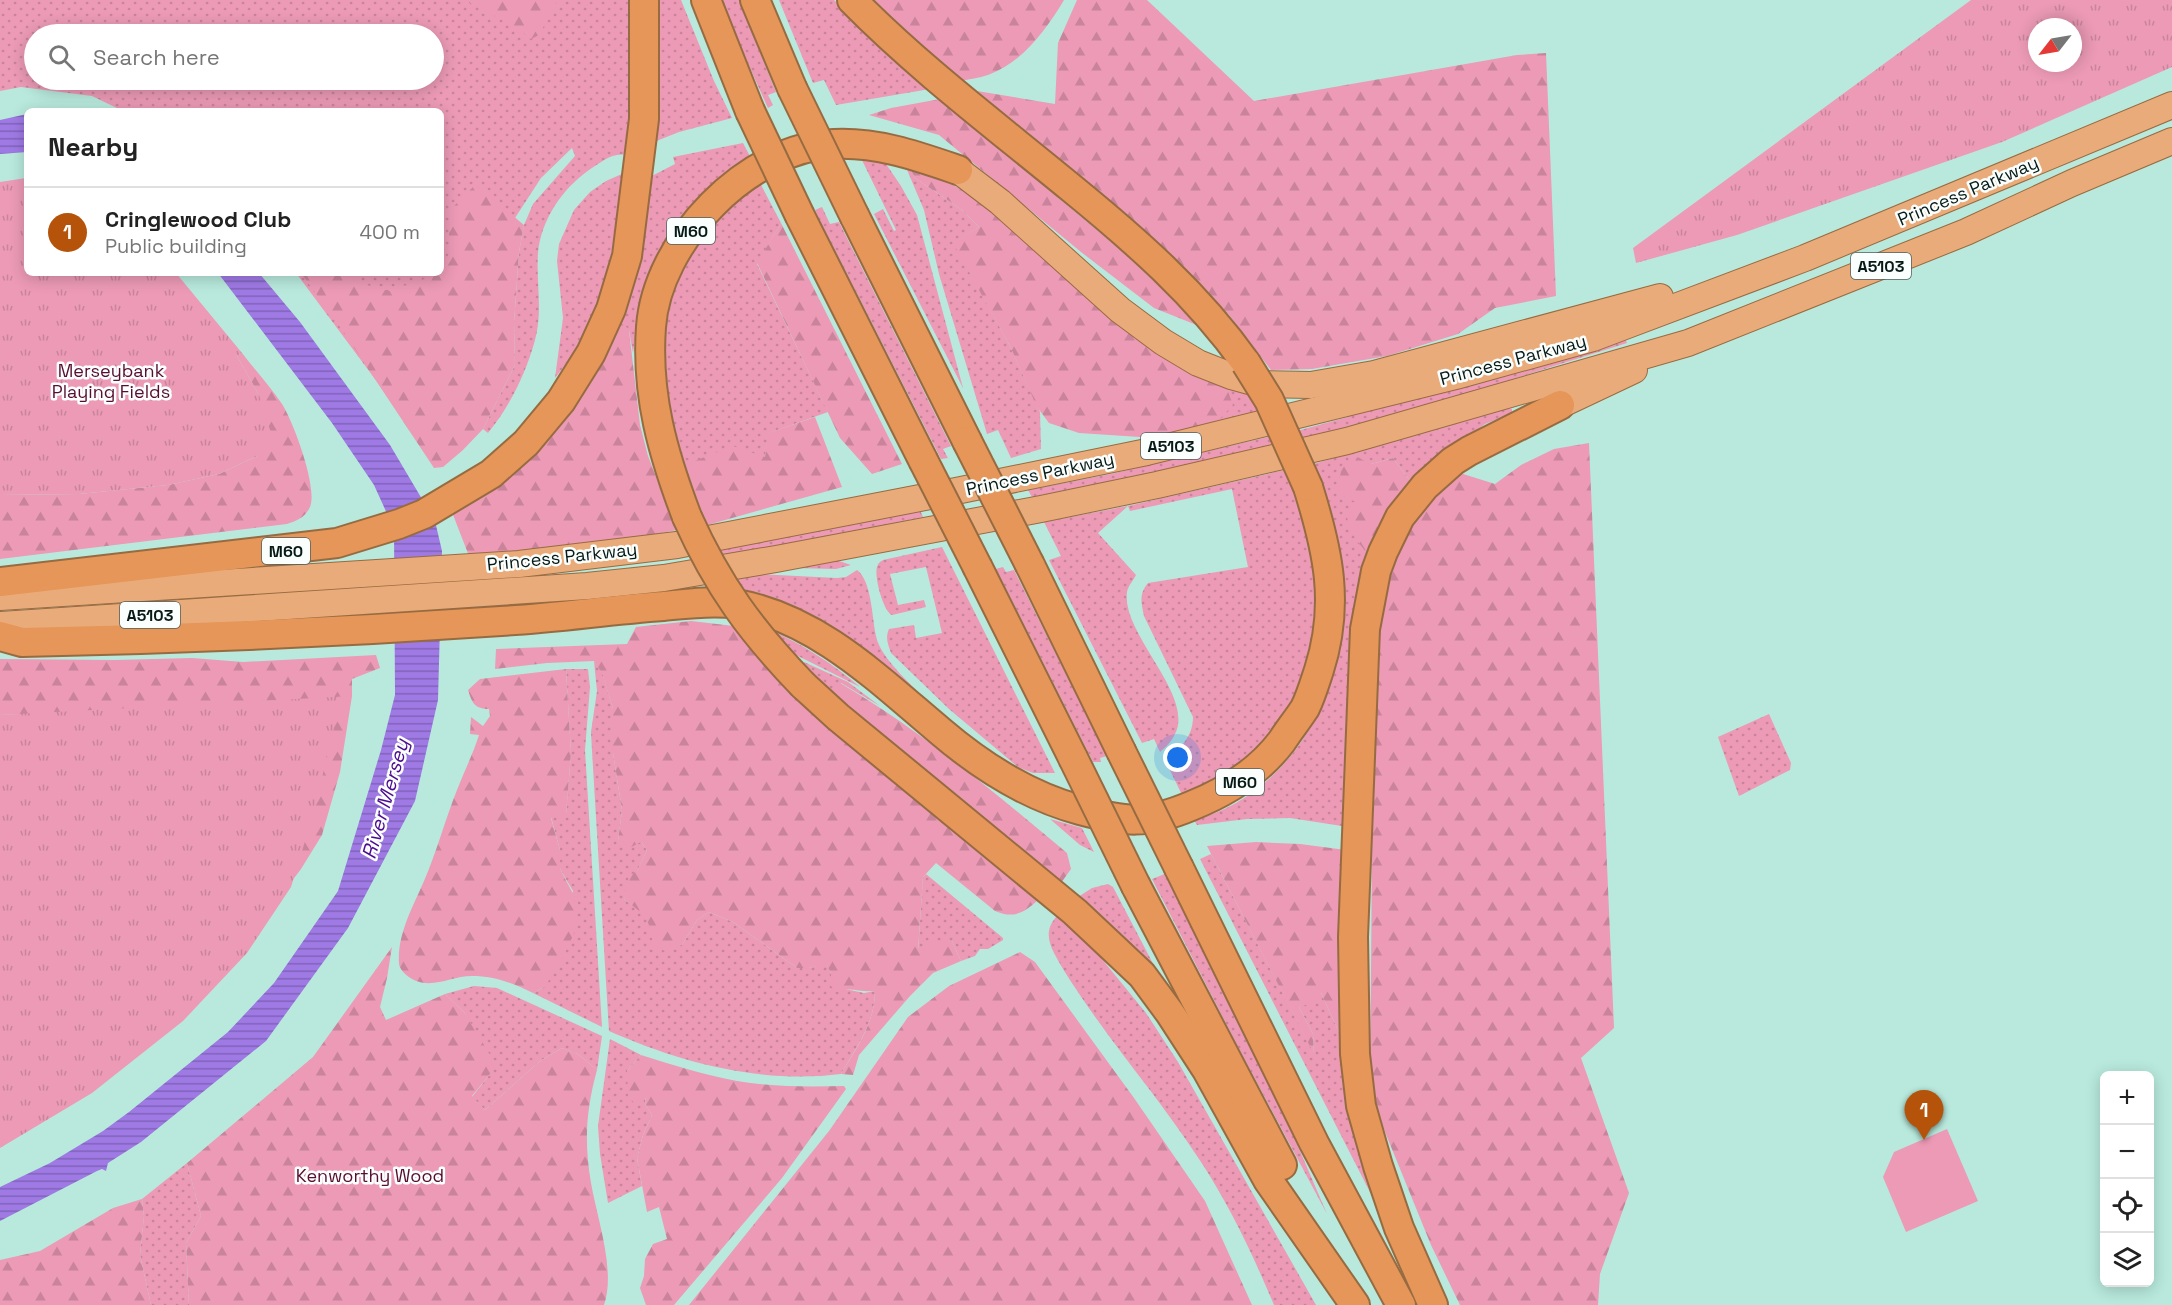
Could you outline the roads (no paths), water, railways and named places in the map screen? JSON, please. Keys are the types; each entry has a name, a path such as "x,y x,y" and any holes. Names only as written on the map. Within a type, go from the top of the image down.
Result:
{"highway":[{"name":"M60","path":"0,582 293,550 337,543 424,514 491,474 526,443 561,401 591,353 611,309 627,256 644,119 644,0"},
{"path":"706,0 750,111 800,216 1136,886 1278,1160 1362,1305"},
{"path":"755,0 792,88 855,217 1030,565 1314,1143 1401,1305"},
{"name":"M60","path":"0,636 22,642 305,633 506,621 684,604 734,603 795,623 819,637 848,655 943,734 996,772 1060,805 1113,819 1147,820 1182,810 1220,794 1239,782 1277,748 1307,705 1328,640 1331,608 1330,580 1322,535 1308,487 1274,411 1246,363 1209,314 1159,262 919,62 852,0"},
{"path":"2068,149 2172,85"},
{"name":"Princess Parkway","path":"0,597 519,564 688,543 1136,454 1319,411 1593,338 1805,258 2172,105"},
{"name":"Princess Parkway","path":"0,625 587,586 664,578 776,560 1157,485 1347,441 1688,343 1966,232 2072,183 2172,141"},
{"name":"M60","path":"958,170 889,148 856,144 811,146 785,154 756,170 718,200 692,228 666,272 655,303 651,324 650,369 654,414 662,446 687,517 701,548 731,600 762,642 803,685 838,717 1040,882 1142,975 1207,1070 1268,1180 1354,1305"},
{"path":"2072,183 2172,155"},
{"path":"958,170 1000,202 1120,310 1163,342 1198,363 1260,384 1311,385 1374,374 1805,258"},
{"path":"1432,1305 1399,1228 1361,1106 1355,1054 1353,996 1356,821 1365,628 1376,571 1390,534 1400,517 1425,486 1454,461 1560,405 1688,343"}],"water":[{"path":"24,115 24,152 0,154 0,120"},
{"name":"River Mersey","path":"220,276 262,276 300,322 390,445 435,521 442,551 438,700 415,801 348,928 266,1041 141,1142 108,1163 106,1171 102,1169 97,1171 0,1221 0,1187 50,1163 103,1131 228,1032 274,983 338,891 381,750 395,695 394,529 374,485 332,423"}],"place":[{"name":"Cringlewood Club","path":"1924,1140"}],"park label":[{"name":"Merseybank Playing Fields","path":"111,382"},
{"name":"Kenworthy Wood","path":"370,1176"}]}
